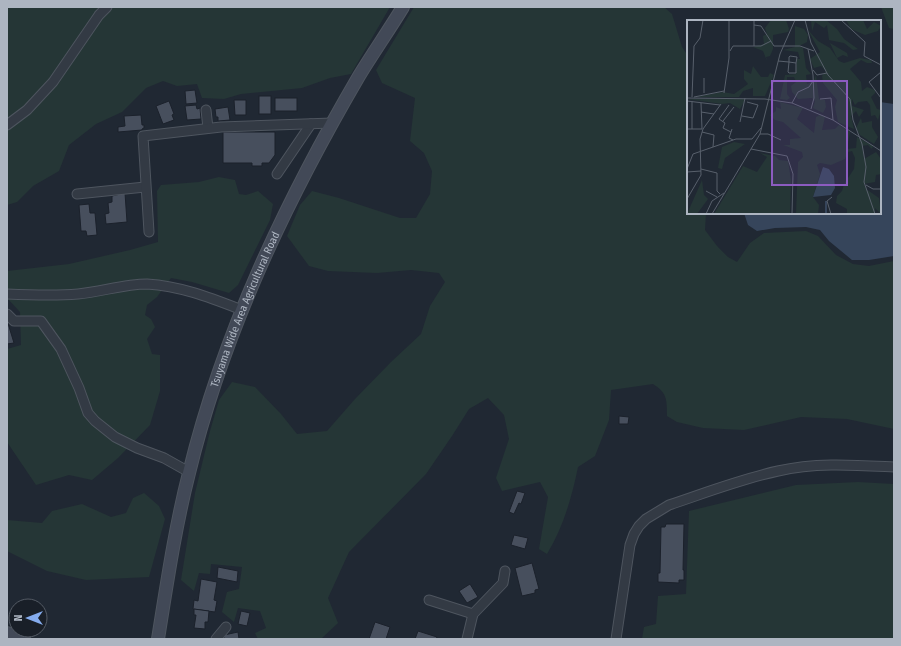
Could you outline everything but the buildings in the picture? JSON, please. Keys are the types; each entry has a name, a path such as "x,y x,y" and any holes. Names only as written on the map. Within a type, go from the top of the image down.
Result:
{"street":[{"path":"7,125 28,110 53,82 99,15 107,7"},
{"name":"Tsuyama Wide Area Agricultural Road","path":"158,639 169,571 189,472 215,384 242,310 271,240 332,123 360,75 404,7"},
{"path":"206,110 208,128"},
{"path":"149,232 143,136 221,126 332,123"},
{"path":"277,174 311,124"},
{"path":"77,194 145,187"},
{"path":"7,294 77,294 128,285 148,284 178,288 242,310"},
{"path":"7,314 14,320 41,322 45,326 61,349 67,361 88,413 98,424 115,436 137,448 164,458 189,472"},
{"path":"616,639 630,545 639,526 646,519 670,505 778,470 840,464 894,467"},
{"path":"467,639 473,614 503,583 505,571"},
{"path":"429,600 473,614"},
{"path":"216,639 226,627"},
{"path":"7,633 24,639"}],"shaded area":[{"path":"7,7 390,7 351,74 330,78 302,88 241,94 224,99 202,98 197,84 177,86 163,81 146,88 122,112 96,124 69,145 59,171 33,186 17,202 7,205"},
{"path":"414,7 664,7 672,14 682,47 687,54 687,214 706,214 705,230 717,246 728,257 737,262 750,243 764,233 806,231 818,236 836,255 853,264 869,266 894,261 894,429 847,419 801,417 744,430 703,428 677,422 667,416 667,405 664,394 653,384 611,390 609,420 595,456 578,467 566,512 558,534 547,554 539,549 548,497 540,482 502,491 496,478 509,439 504,415 488,398 469,409 426,474 349,552 328,598 338,623 321,639 258,639 255,633 266,628 260,611 238,608 234,622 222,612 227,592 239,589 242,567 211,564 210,574 199,573 194,591 181,580 195,493 219,400 232,382 255,387 281,414 297,434 327,431 355,399 421,334 430,306 445,282 439,273 411,270 377,273 328,271 309,266 287,236 300,205 312,191 339,198 400,218 416,218 430,194 432,171 424,153 410,141 415,98 382,83 376,70"},
{"path":"881,7 894,7 894,29 889,28"},
{"path":"219,177 235,180 239,194 246,195 258,191 273,204 270,220 238,285 229,293 192,282 171,278 157,297 147,305 145,315 151,319 155,327 147,339 152,354 160,355 160,391 150,425 118,458 92,480 69,475 36,485 7,442 7,349 21,345 20,312 7,298 7,271 69,264 158,242 157,191 161,185 199,182"},
{"path":"858,482 894,484 894,639 642,639 644,627 656,624 658,596 686,594 689,511 796,485"},
{"path":"144,493 159,506 165,519 149,577 86,580 47,571 7,551 7,520 42,523 52,511 82,504 111,517 126,513 133,498"}],"water":[{"path":"881,102 894,104 894,256 869,260 852,260 829,241 820,230 806,227 775,228 757,231 748,225 744,214 881,214"}]}
